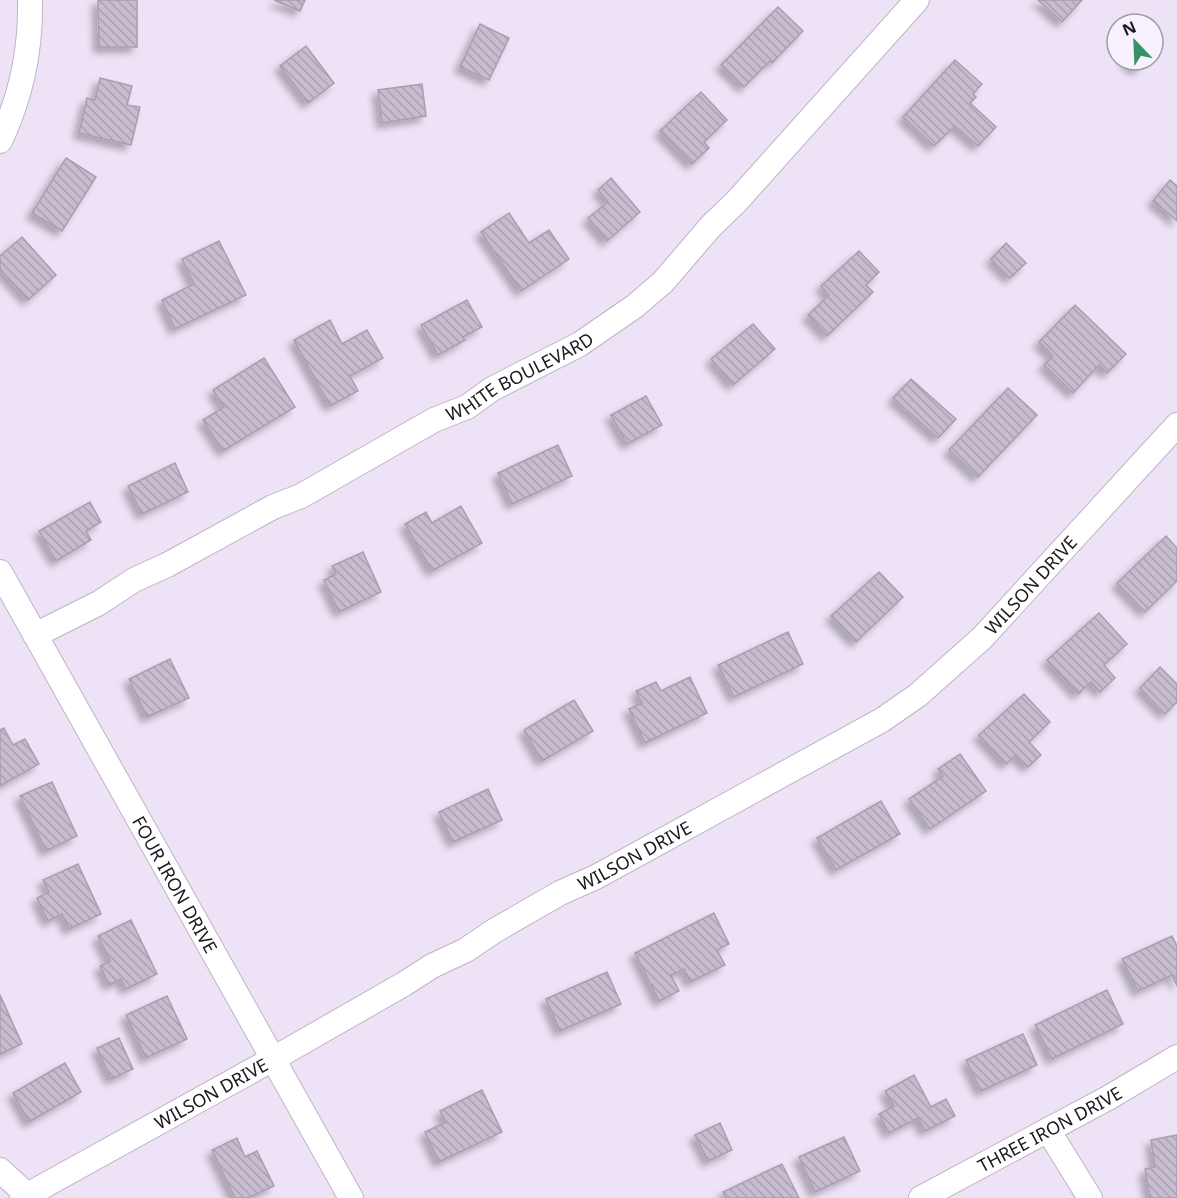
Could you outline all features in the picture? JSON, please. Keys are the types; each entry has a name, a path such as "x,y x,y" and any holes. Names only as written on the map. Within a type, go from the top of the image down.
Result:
{"street":[{"path":"0,141 26,67 30,0"},
{"name":"WHITE BOULEVARD","path":"35,635 99,603 134,580 273,507 301,496 434,420 467,407 492,389 580,344 635,306 663,282 916,0"},
{"name":"WILSON DRIVE","path":"24,1196 273,1059 432,966 466,950 560,893 596,877 882,720 951,668 1014,605 1177,425"},
{"name":"FOUR IRON DRIVE","path":"2,581 35,635 351,1198"},
{"name":"THREE IRON DRIVE","path":"921,1198 1177,1057"},
{"path":"1048,1130 1090,1198"},
{"path":"0,1170 24,1196"}],"building":[{"path":"98,0 137,0 137,47 99,47"},
{"path":"274,0 305,0 300,11"},
{"path":"1038,0 1082,0 1062,22"},
{"path":"778,7 803,31 772,63 770,61 744,87 721,65"},
{"path":"480,24 509,38 489,80 460,67"},
{"path":"306,46 334,83 308,103 280,66"},
{"path":"955,60 982,84 973,94 976,97 970,103 996,127 978,146 955,126 934,146 903,117"},
{"path":"100,78 132,86 127,105 140,107 131,145 79,133 87,98 95,100"},
{"path":"422,84 426,116 382,123 378,90"},
{"path":"701,92 727,120 704,142 709,148 692,164 660,131"},
{"path":"66,158 96,177 62,231 32,213"},
{"path":"611,178 640,212 607,241 588,218 608,202 598,190"},
{"path":"1170,180 1177,186 1177,221 1153,201"},
{"path":"509,213 529,243 549,230 569,259 521,291 481,232"},
{"path":"22,237 56,275 28,300 0,269 0,256"},
{"path":"219,241 246,295 175,329 162,300 194,284 182,259"},
{"path":"1006,243 1026,263 1010,278 991,259"},
{"path":"859,251 879,272 866,285 873,292 827,336 808,315 829,295 821,286"},
{"path":"467,300 482,327 463,337 465,340 438,355 421,325"},
{"path":"1075,305 1126,354 1107,373 1099,365 1073,393 1044,365 1053,356 1039,342"},
{"path":"330,320 342,344 367,330 383,358 350,376 358,391 330,406 294,340"},
{"path":"753,324 775,349 733,385 711,359"},
{"path":"264,358 295,407 223,451 203,420 224,407 213,390"},
{"path":"911,379 956,419 938,438 893,398"},
{"path":"1008,388 1037,415 978,477 949,450"},
{"path":"646,396 662,425 627,444 611,415"},
{"path":"558,445 572,476 512,504 498,473"},
{"path":"175,463 188,492 142,514 128,486"},
{"path":"90,502 101,522 86,531 91,540 56,561 39,531"},
{"path":"461,506 482,543 432,571 405,524 426,512 432,523"},
{"path":"1166,536 1177,548 1177,581 1145,612 1117,583"},
{"path":"363,552 381,592 339,612 324,580 336,574 332,566"},
{"path":"879,572 903,597 856,642 831,616"},
{"path":"1099,613 1127,644 1104,665 1115,678 1100,692 1091,682 1078,694 1047,660"},
{"path":"788,632 803,664 734,697 718,665"},
{"path":"170,659 189,698 147,717 129,679"},
{"path":"1160,667 1177,684 1177,702 1165,714 1140,688"},
{"path":"690,677 707,713 645,743 629,709 642,703 636,691 656,682 661,691"},
{"path":"1024,694 1050,722 1029,742 1041,755 1028,767 1016,755 1006,764 979,735"},
{"path":"574,700 593,731 542,761 524,730"},
{"path":"4,728 13,745 25,739 39,764 0,786 0,730"},
{"path":"960,754 986,791 930,829 909,799 943,776 938,769"},
{"path":"52,782 77,836 46,851 20,796"},
{"path":"488,789 502,820 453,842 439,812"},
{"path":"881,801 900,834 836,870 817,838"},
{"path":"78,864 101,914 69,929 62,914 48,921 37,898 49,892 43,880"},
{"path":"714,913 729,944 717,950 725,965 690,982 684,969 671,975 679,991 659,1001 635,953"},
{"path":"131,920 157,974 126,989 121,979 109,985 100,966 110,961 98,936"},
{"path":"1172,936 1177,946 1177,986 1172,975 1138,991 1122,959"},
{"path":"607,972 621,1004 560,1031 546,999"},
{"path":"1107,990 1123,1024 1052,1059 1035,1025"},
{"path":"0,995 22,1044 0,1054"},
{"path":"167,996 187,1039 146,1058 126,1015"},
{"path":"1023,1034 1037,1065 981,1091 966,1060"},
{"path":"119,1038 133,1069 111,1079 97,1048"},
{"path":"65,1063 81,1092 29,1122 13,1093"},
{"path":"914,1075 931,1107 946,1099 955,1116 925,1131 918,1118 889,1133 879,1114 894,1106 885,1091"},
{"path":"482,1090 502,1132 439,1162 425,1132 446,1122 440,1111"},
{"path":"720,1123 732,1150 708,1161 695,1135"},
{"path":"1177,1135 1177,1198 1150,1198 1145,1169 1155,1167 1151,1140"},
{"path":"844,1137 860,1171 815,1192 799,1157"},
{"path":"237,1138 245,1157 257,1151 274,1186 248,1198 235,1198 212,1150"},
{"path":"782,1164 799,1198 726,1198 723,1192"}]}
